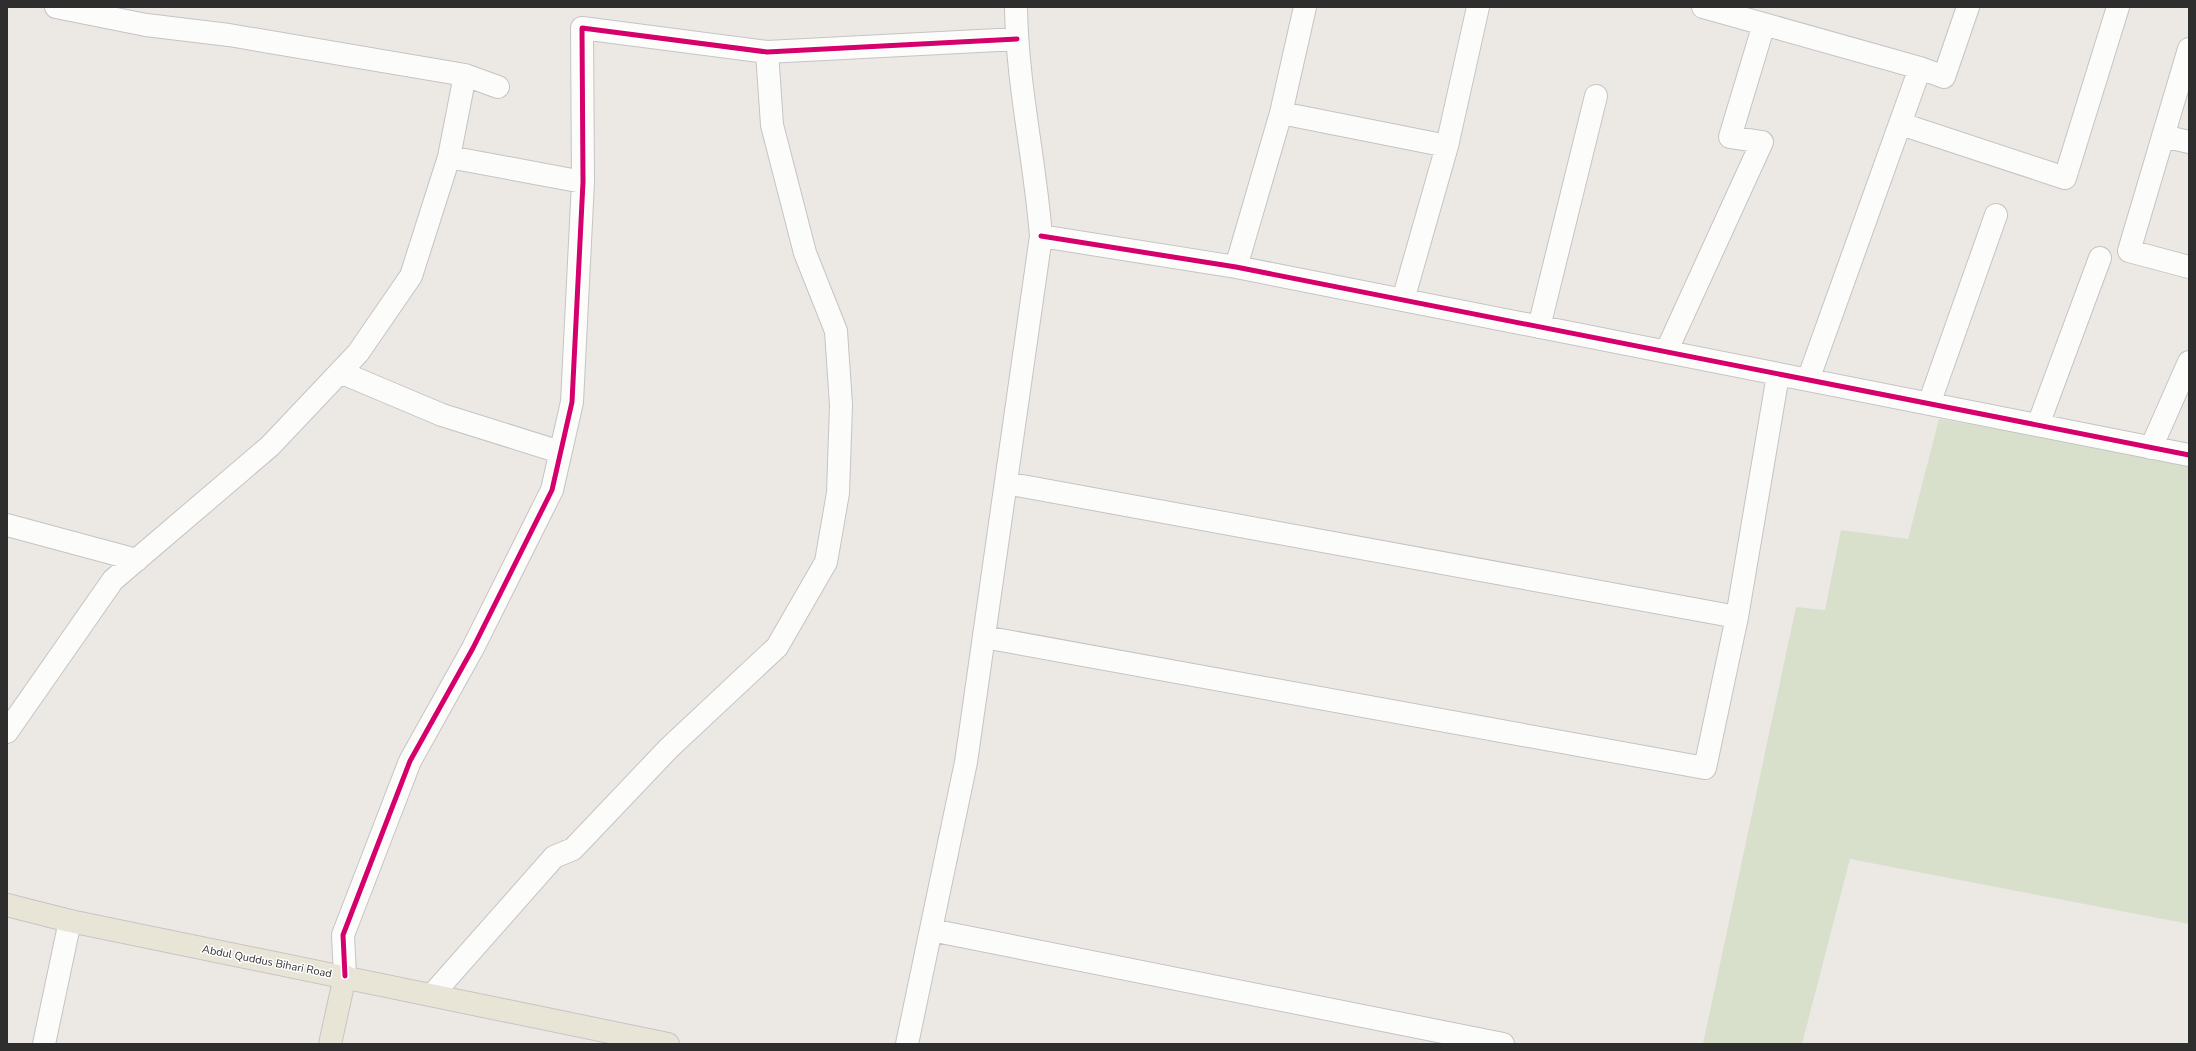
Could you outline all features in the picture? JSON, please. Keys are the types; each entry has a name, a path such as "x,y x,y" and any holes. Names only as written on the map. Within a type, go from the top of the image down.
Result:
{"main road":[{"name":"Abdul Quddus Bihari Road","path":"7,905 70,921 344,976 668,1044"},
{"path":"330,1044 344,976"}],"street":[{"path":"56,7 146,25 229,35 465,75 498,87"},
{"path":"907,1044 966,762 1041,236 1037,191 1016,39 1016,7"},
{"path":"1236,267 1281,113 1305,7"},
{"path":"1403,300 1447,146 1478,7"},
{"path":"1703,7 1920,68 1944,77 1968,7"},
{"path":"1901,124 2065,178 2118,7"},
{"path":"1666,352 1762,142 1730,137 1764,24"},
{"path":"344,976 342,934 410,761 473,648 552,490 572,402 582,182 582,28 767,52 1016,39"},
{"path":"2189,50 2129,251 2189,267"},
{"path":"432,995 554,857 573,849 669,748 777,647 826,562 838,493 841,405 836,331 804,254 772,125 767,52"},
{"path":"1808,380 1920,68"},
{"path":"7,732 113,580 270,446 358,353 411,276 449,157 465,75"},
{"path":"1539,327 1596,96"},
{"path":"1281,113 1447,146"},
{"path":"2163,136 2189,142"},
{"path":"449,157 582,182"},
{"path":"1929,404 1996,215"},
{"path":"1041,236 1236,267 2189,455"},
{"path":"2038,425 2100,258"},
{"path":"2151,448 2189,361"},
{"path":"340,372 442,415 560,452"},
{"path":"984,638 1705,768 1737,617 1778,375"},
{"path":"1006,483 1737,617"},
{"path":"7,525 137,560"},
{"path":"44,1044 70,921"},
{"path":"930,930 1503,1044"}],"green space":[{"path":"1939,419 2189,461 2189,924 1850,859 1802,1044 1703,1044 1796,607 1825,610 1841,530 1908,539"}],"cycle path":[{"path":"345,976 343,935 410,761 473,648 552,490 572,402 583,182 582,28 767,52 1017,39"},
{"path":"1041,236 1236,267 2189,455"}]}
